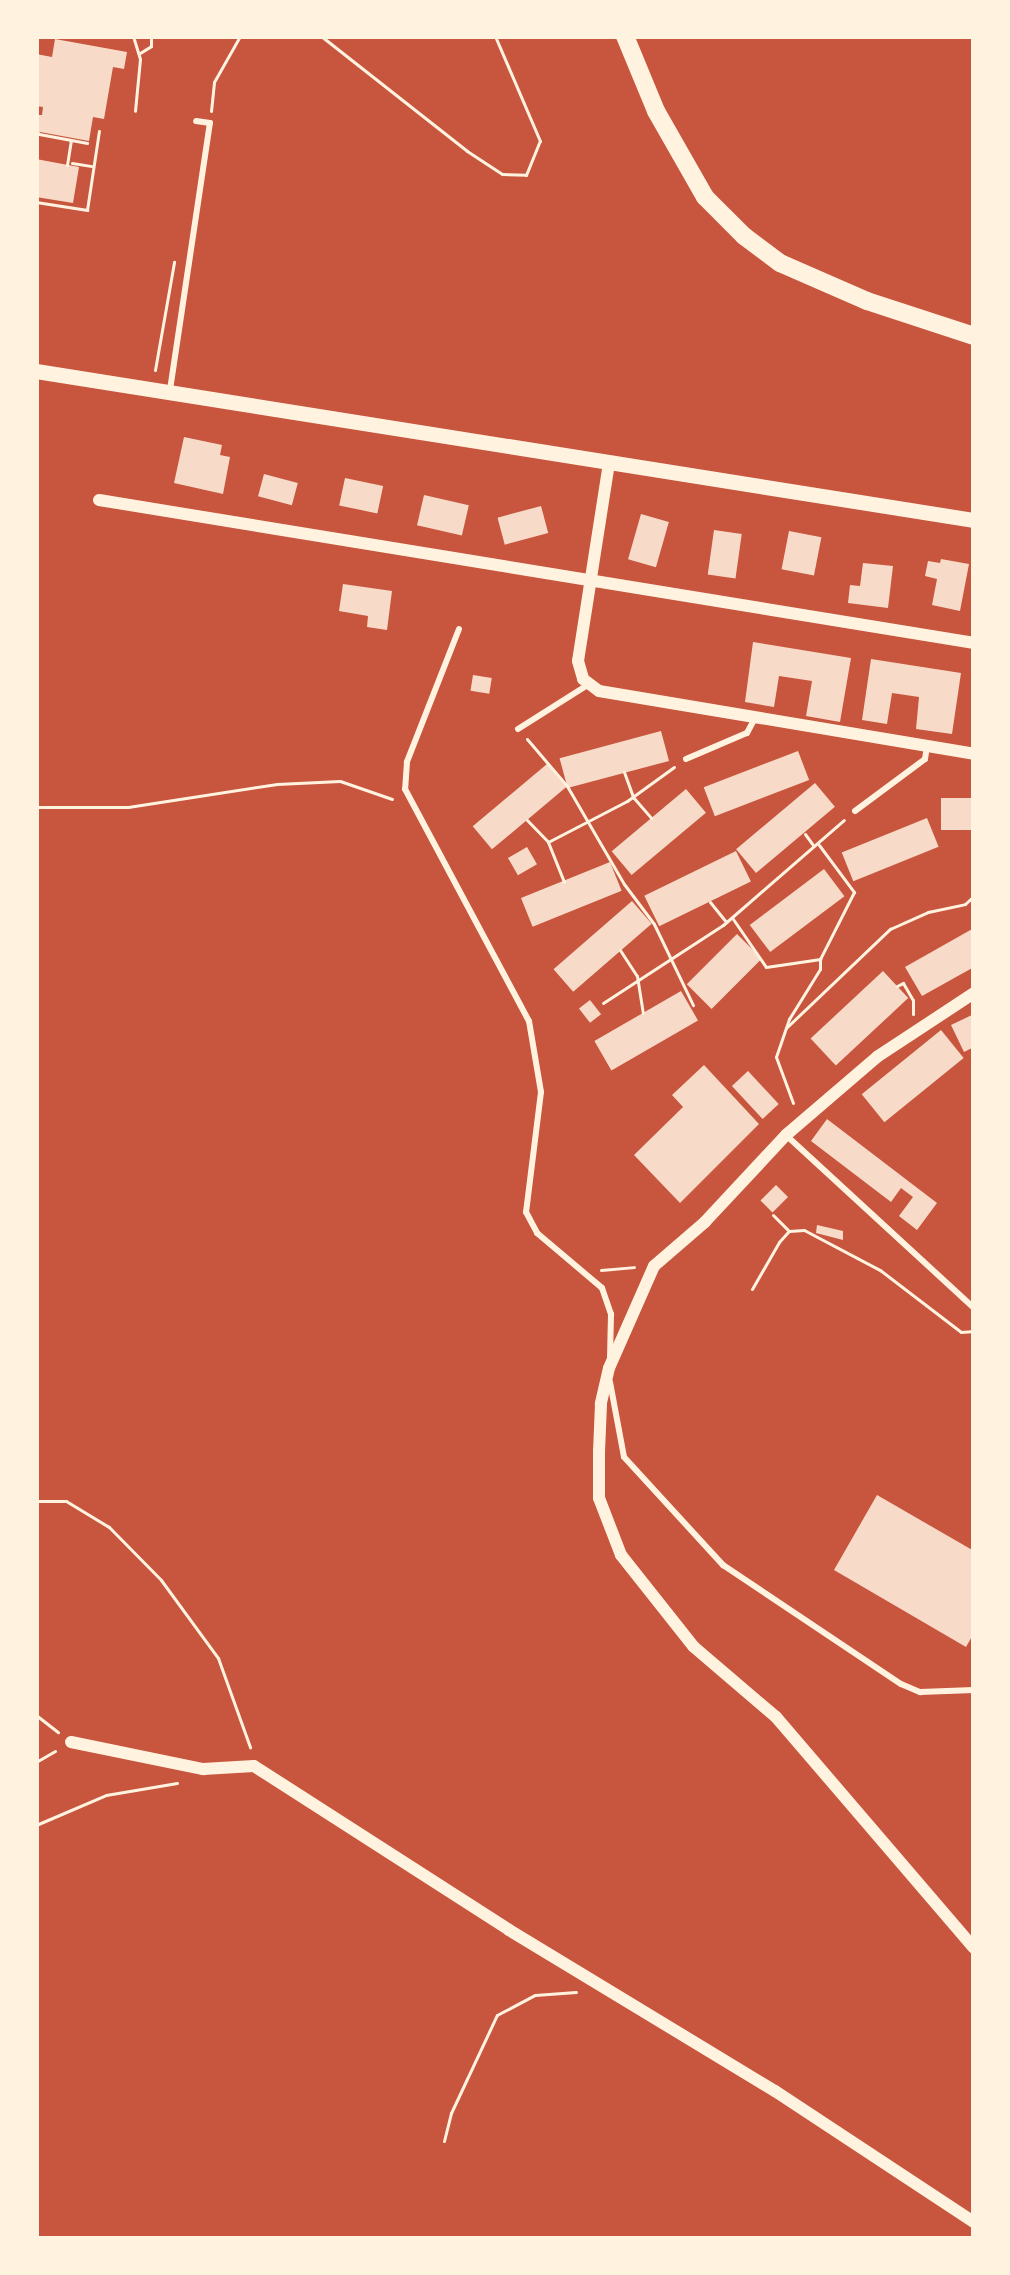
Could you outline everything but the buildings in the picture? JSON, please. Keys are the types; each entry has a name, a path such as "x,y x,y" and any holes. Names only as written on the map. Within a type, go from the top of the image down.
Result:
{"main road":[{"path":"625,36 656,111 705,197 744,236 781,263 867,301 974,336"}],"street":[{"path":"36,371 974,520"},
{"path":"609,463 578,661 590,684 599,691 974,754"},
{"path":"99,500 974,643"},
{"path":"974,993 911,1034 786,1135 704,1222 653,1265 609,1368 601,1403 599,1498 621,1555 694,1647 776,1717 974,1948"},
{"path":"71,1742 203,1769 254,1766 775,2090 974,2222"}],"lane":[{"path":"170,390 210,123 196,121"},
{"path":"459,629 403,776 412,803 529,1021 542,1092 526,1212 537,1233 602,1288 611,1314 612,1408 625,1457 723,1565 901,1684 920,1692 974,1690"},
{"path":"518,728 590,684"},
{"path":"686,759 747,733 756,716"},
{"path":"854,811 925,759 927,747"},
{"path":"786,1135 974,1308"}],"path":[{"path":"70,36 83,36"},
{"path":"139,54 151,46 151,36"},
{"path":"210,123 214,82 241,36"},
{"path":"321,36 467,152 502,174 526,175 540,141 495,36"},
{"path":"134,111 139,54 135,37"},
{"path":"36,202 87,210 99,131"},
{"path":"39,134 87,142"},
{"path":"71,139 68,163 93,167"},
{"path":"518,728 589,821 693,1005"},
{"path":"548,842 633,797 686,759"},
{"path":"624,772 633,797 651,818"},
{"path":"36,807 128,807 278,784 340,781 412,803"},
{"path":"603,1003 637,976 671,960 726,922 854,811"},
{"path":"527,820 548,842 564,881"},
{"path":"803,1121 782,1084 776,1057 854,892 805,834"},
{"path":"785,1030 890,929 928,912 964,904 974,896"},
{"path":"710,902 726,922"},
{"path":"732,917 766,967 809,956 820,959"},
{"path":"620,950 637,976 643,1013"},
{"path":"897,986 903,982 914,1000 911,1034"},
{"path":"772,1215 789,1231 804,1230 880,1270 961,1332 974,1331"},
{"path":"752,1288 789,1231"},
{"path":"584,1271 653,1265"},
{"path":"36,1501 66,1501 109,1527 161,1580 218,1658 254,1766"},
{"path":"36,1825 106,1795 184,1781 203,1769"},
{"path":"444,2141 451,2113 497,2015 535,1995 607,1989"}]}
